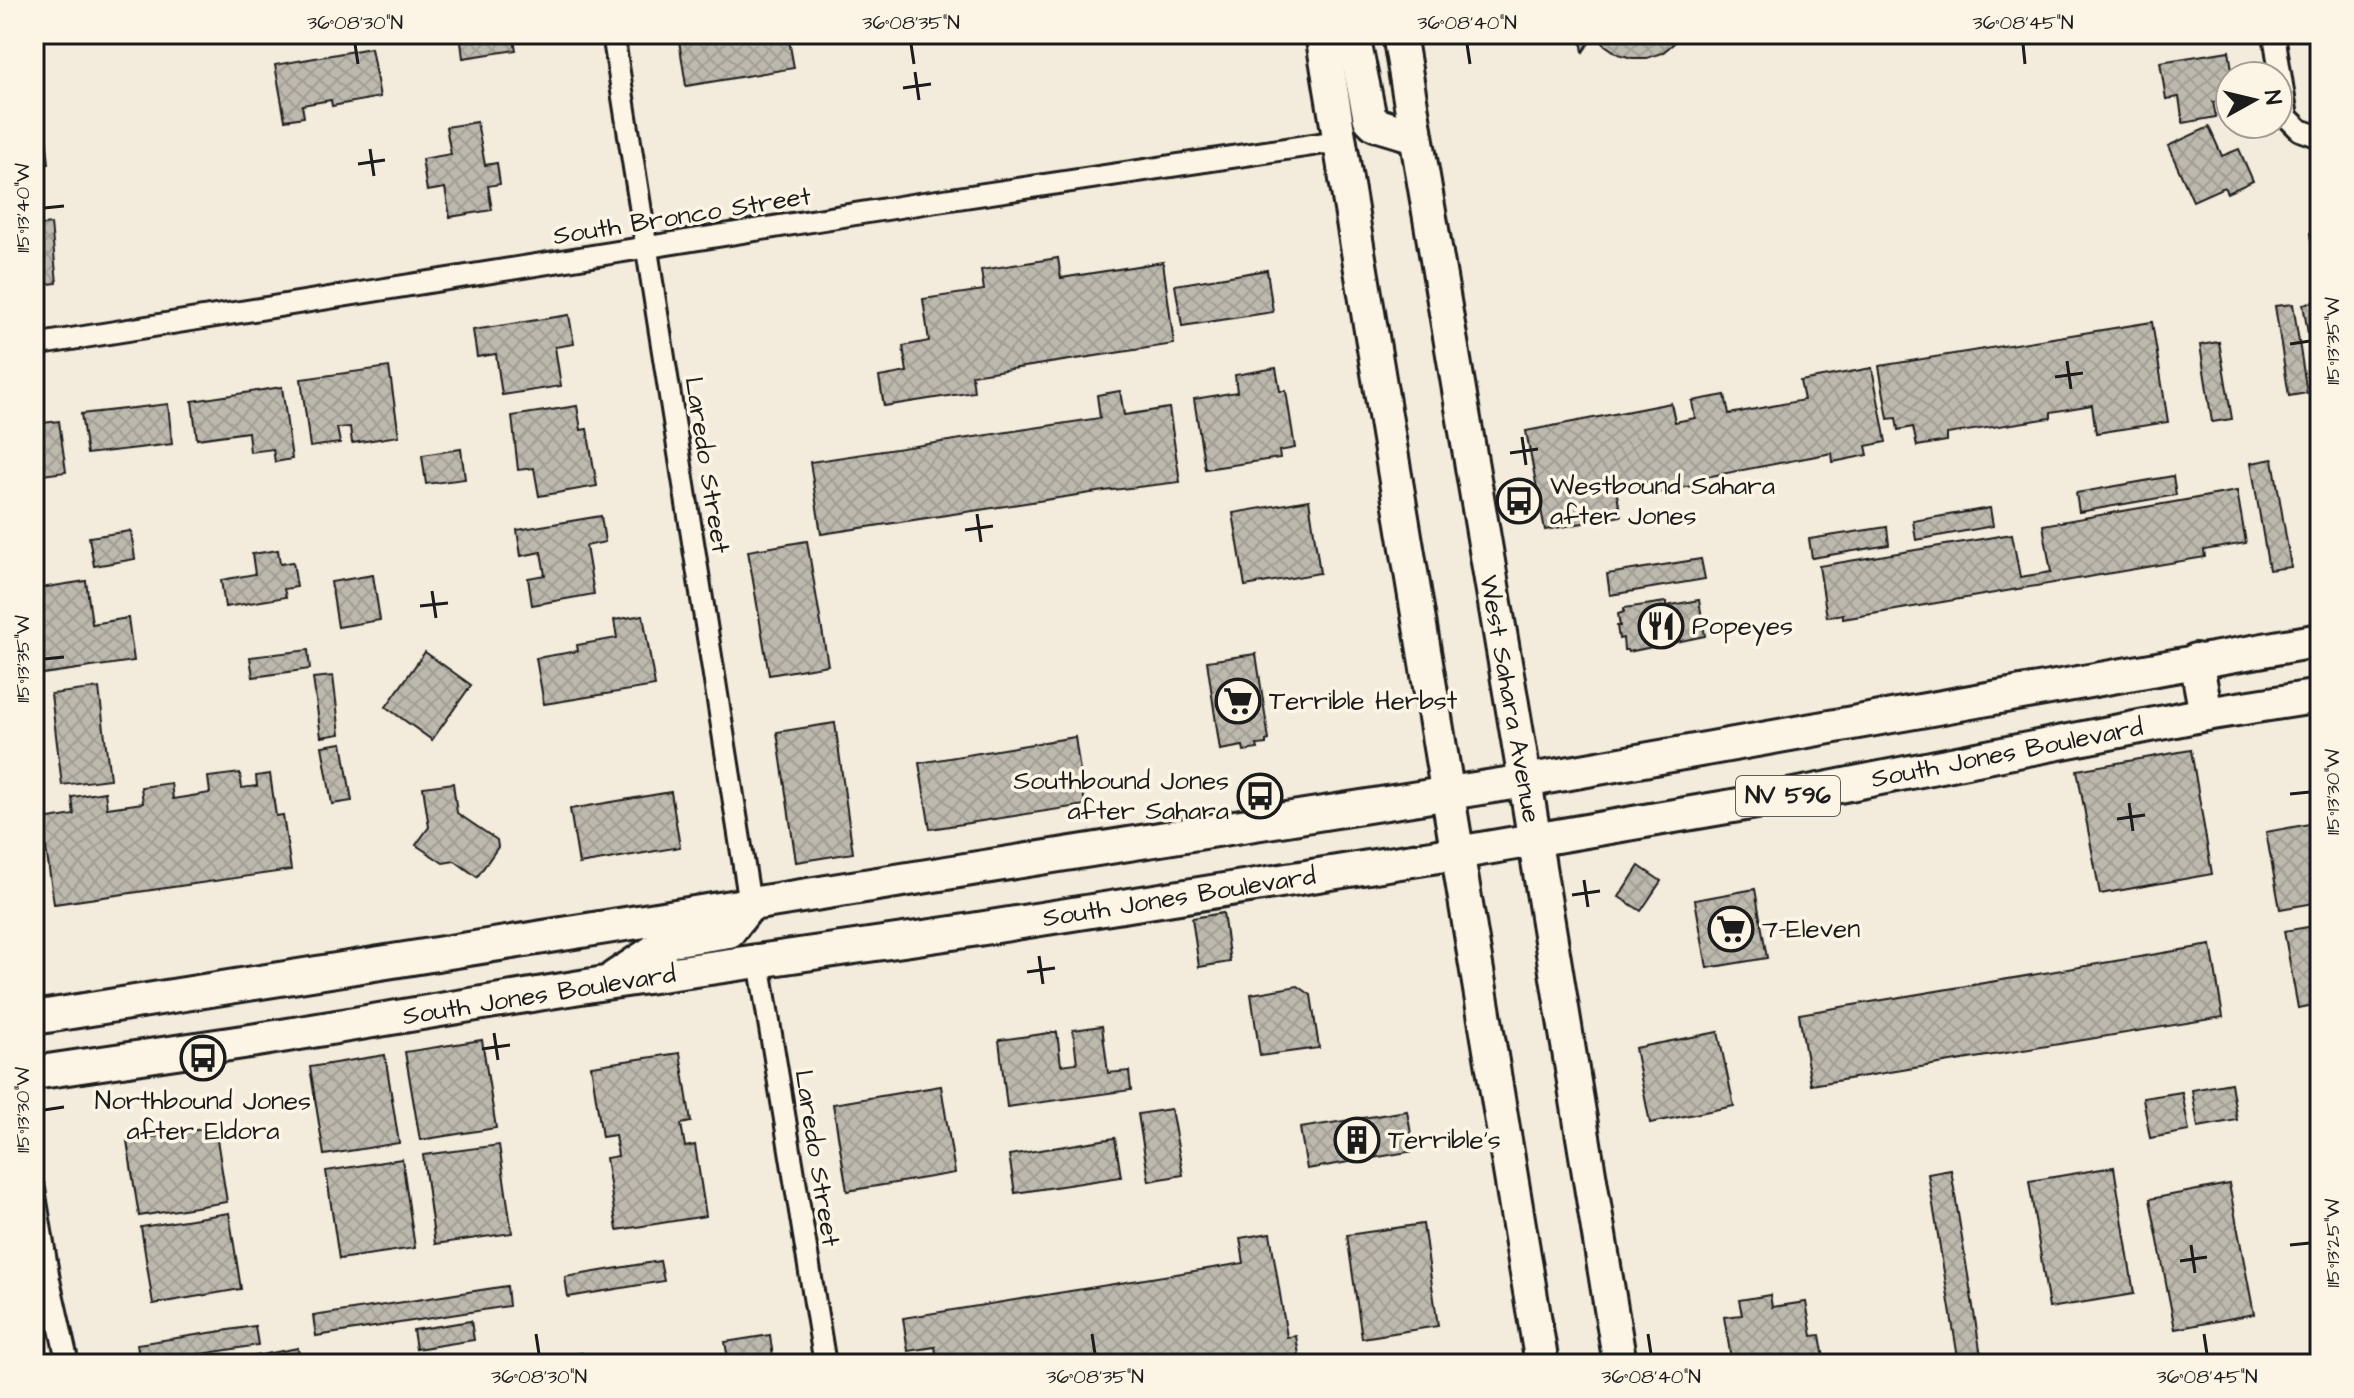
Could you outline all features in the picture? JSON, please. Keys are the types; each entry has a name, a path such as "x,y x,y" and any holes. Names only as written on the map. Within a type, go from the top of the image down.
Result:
{"main road":[{"path":"1322,34 1542,1364"},
{"path":"1349,34 1354,40 1370,119 1375,124 1415,136"},
{"name":"West Sahara Avenue","path":"1399,34 1620,1364"},
{"name":"NV 596","path":"1448,791 1525,781 2320,640"},
{"path":"2196,660 2206,714"},
{"name":"South Jones Boulevard","path":"34,1073 1457,853 1768,800 2206,714 2320,696"},
{"path":"34,1018 1448,791"},
{"path":"605,983 671,940 729,931 750,904"}],"street":[{"name":"Laredo Street","path":"613,34 750,904"},
{"path":"2274,34 2287,117 2310,133"},
{"name":"South Bronco Street","path":"34,345 1339,141"},
{"name":"Laredo Street","path":"759,961 825,1364"},
{"path":"34,1189 49,1280 68,1364"}],"building":[{"path":"460,34 513,34 516,50 463,58"},
{"path":"678,34 788,34 794,68 686,86"},
{"path":"1580,34 1595,34 1583,52"},
{"path":"1596,34 1681,34 1662,53 1647,58 1632,58 1618,54"},
{"path":"371,48 380,97 332,106 331,100 302,105 304,117 285,120 275,65"},
{"path":"34,50 40,86 34,87"},
{"path":"2229,51 2230,60 2214,60 2214,117 2183,123 2179,97 2166,99 2160,62"},
{"path":"477,122 485,165 497,163 500,184 488,186 492,210 450,217 445,188 427,191 422,159 451,154 446,127"},
{"path":"2209,127 2222,156 2239,149 2253,181 2227,193 2224,187 2193,201 2168,146"},
{"path":"46,136 49,164 34,166 34,138"},
{"path":"51,224 57,283 34,286 34,226"},
{"path":"2320,231 2320,262 2315,262 2310,233"},
{"path":"1058,258 1061,278 1163,262 1174,344 972,375 974,392 884,406 879,377 907,372 903,346 929,341 923,299 984,290 981,270"},
{"path":"1267,270 1273,312 1182,326 1175,285"},
{"path":"2320,301 2320,393 2318,393 2303,304"},
{"path":"2293,304 2307,393 2289,396 2275,306"},
{"path":"569,315 574,344 555,347 561,386 502,395 496,354 477,357 473,330"},
{"path":"2152,322 2168,422 2096,433 2092,405 2051,412 2051,418 1947,434 1947,441 1917,446 1913,427 1898,430 1896,418 1888,419 1879,366"},
{"path":"2219,342 2232,419 2212,422 2200,345"},
{"path":"389,367 399,436 352,443 350,427 337,428 340,443 310,447 301,379"},
{"path":"1276,368 1280,391 1286,391 1295,448 1279,451 1280,458 1205,469 1194,399 1237,392 1235,375"},
{"path":"1872,368 1886,442 1866,446 1868,455 1833,462 1832,453 1695,479 1696,485 1654,494 1652,482 1616,489 1621,516 1545,530 1526,431 1671,403 1675,422 1695,418 1692,401 1725,395 1729,414 1804,400 1800,381"},
{"path":"282,387 292,459 275,462 273,449 250,452 248,432 197,439 192,401"},
{"path":"1120,391 1124,415 1169,408 1180,482 821,534 810,462 1100,418 1097,395"},
{"path":"168,404 172,444 87,454 81,414"},
{"path":"577,406 581,430 587,429 597,486 539,496 534,468 518,470 512,416"},
{"path":"59,421 66,472 34,476 34,424"},
{"path":"461,449 465,479 426,484 422,455"},
{"path":"2273,459 2291,567 2269,570 2251,463"},
{"path":"2173,476 2176,495 2079,512 2076,493"},
{"path":"2237,491 2246,543 2204,550 2205,557 1843,619 1843,614 1827,617 1819,566 2012,534 2020,577 2051,572 2043,525"},
{"path":"1309,500 1320,573 1245,586 1233,513"},
{"path":"1990,508 1993,526 1916,540 1913,521"},
{"path":"601,516 605,542 586,546 594,594 532,605 528,578 545,575 541,552 521,556 517,530"},
{"path":"1887,527 1889,545 1812,558 1809,539"},
{"path":"131,531 135,559 94,566 89,537"},
{"path":"807,541 828,665 769,675 748,551"},
{"path":"278,550 280,564 293,562 297,587 284,589 286,597 225,607 221,580 255,574 252,554"},
{"path":"1701,559 1705,579 1610,595 1607,574"},
{"path":"373,575 380,620 338,627 331,582"},
{"path":"86,581 92,624 128,618 134,661 42,674 34,589"},
{"name":"Popeyes","path":"1699,600 1705,636 1628,652 1624,650 1617,626 1620,626 1618,614 1624,612 1624,608 1666,602 1666,606"},
{"path":"643,615 655,686 544,704 536,658 578,651 577,645 617,638 614,620"},
{"path":"308,650 310,669 253,677 250,657"},
{"path":"425,652 471,685 432,740 386,707"},
{"name":"Terrible Herbst","path":"1256,654 1269,740 1266,744 1257,745 1258,749 1244,751 1243,746 1220,750 1207,661"},
{"path":"333,676 340,734 321,737 313,678"},
{"path":"99,688 110,779 62,785 51,694"},
{"path":"835,723 853,853 796,862 777,732"},
{"path":"1075,737 1085,805 930,829 919,763"},
{"path":"342,743 352,801 332,804 322,746"},
{"path":"2191,750 2212,874 2100,894 2077,770"},
{"path":"240,773 242,788 257,786 256,776 270,774 276,816 283,815 291,870 54,904 42,820 74,815 72,797 105,792 107,808 143,803 141,787 171,783 173,799 210,793 208,777"},
{"path":"453,783 457,813 497,840 498,847 477,877 455,861 443,863 416,845 429,827 423,787"},
{"path":"671,792 680,847 579,864 570,809"},
{"path":"2320,822 2320,902 2280,909 2266,832"},
{"path":"1639,866 1661,881 1641,911 1619,897"},
{"name":"7-Eleven","path":"1755,889 1767,958 1707,968 1695,900"},
{"path":"1223,913 1230,962 1199,967 1192,918"},
{"path":"2320,925 2320,1004 2298,1008 2284,931"},
{"path":"2211,945 2223,1017 1811,1085 1799,1014"},
{"path":"1298,986 1311,995 1319,1048 1260,1056 1251,994"},
{"path":"1102,1026 1108,1073 1129,1071 1131,1090 1007,1107 999,1040 1057,1032 1061,1065 1077,1063 1073,1030"},
{"path":"1718,1032 1734,1106 1650,1123 1635,1048"},
{"path":"482,1040 496,1128 420,1140 405,1052"},
{"path":"680,1053 691,1122 681,1124 685,1147 695,1145 706,1216 617,1230 606,1158 618,1156 615,1135 602,1137 591,1066"},
{"path":"385,1055 399,1143 324,1155 310,1067"},
{"path":"2231,1083 2237,1120 2198,1127 2192,1090"},
{"path":"941,1086 955,1173 847,1191 833,1104"},
{"path":"2182,1092 2189,1131 2150,1138 2143,1098"},
{"path":"1171,1109 1183,1175 1149,1181 1138,1114"},
{"name":"Terrible's","path":"1407,1111 1414,1151 1307,1169 1300,1128"},
{"path":"215,1127 227,1202 139,1216 127,1141"},
{"path":"1115,1138 1121,1177 1015,1193 1009,1155"},
{"path":"499,1145 512,1233 435,1244 423,1155"},
{"path":"402,1159 415,1248 339,1259 326,1171"},
{"path":"2114,1167 2134,1294 2049,1308 2029,1181"},
{"path":"1951,1170 1982,1362 1971,1364 1959,1364 1928,1174"},
{"path":"2229,1184 2254,1314 2175,1329 2150,1199"},
{"path":"229,1213 241,1289 153,1304 141,1227"},
{"path":"1423,1224 1438,1326 1362,1338 1347,1235"},
{"path":"1270,1233 1287,1337 1296,1336 1299,1355 1290,1356 1292,1364 938,1364 935,1347 908,1351 903,1318 1244,1263 1240,1238"},
{"path":"660,1261 664,1281 568,1297 565,1277"},
{"path":"507,1286 509,1306 316,1336 313,1316"},
{"path":"1770,1295 1772,1307 1806,1302 1812,1336 1820,1335 1825,1364 1732,1364 1724,1317 1742,1315 1739,1300"},
{"path":"471,1321 474,1340 416,1349 413,1330"},
{"path":"255,1326 258,1345 140,1364 137,1344"},
{"path":"770,1335 774,1364 729,1364 725,1342"},
{"path":"298,1348 300,1364 241,1364 240,1359"},
{"path":"582,1353 584,1364 522,1364"}],"place":[{"name":"Westbound Sahara after Jones","path":"1519,501"},
{"name":"Popeyes","path":"1661,626"},
{"name":"Terrible Herbst","path":"1238,701"},
{"name":"Southbound Jones after Sahara","path":"1260,796"},
{"name":"7-Eleven","path":"1731,929"},
{"name":"Northbound Jones after Eldora","path":"203,1058"},
{"name":"Terrible's","path":"1357,1140"}]}
